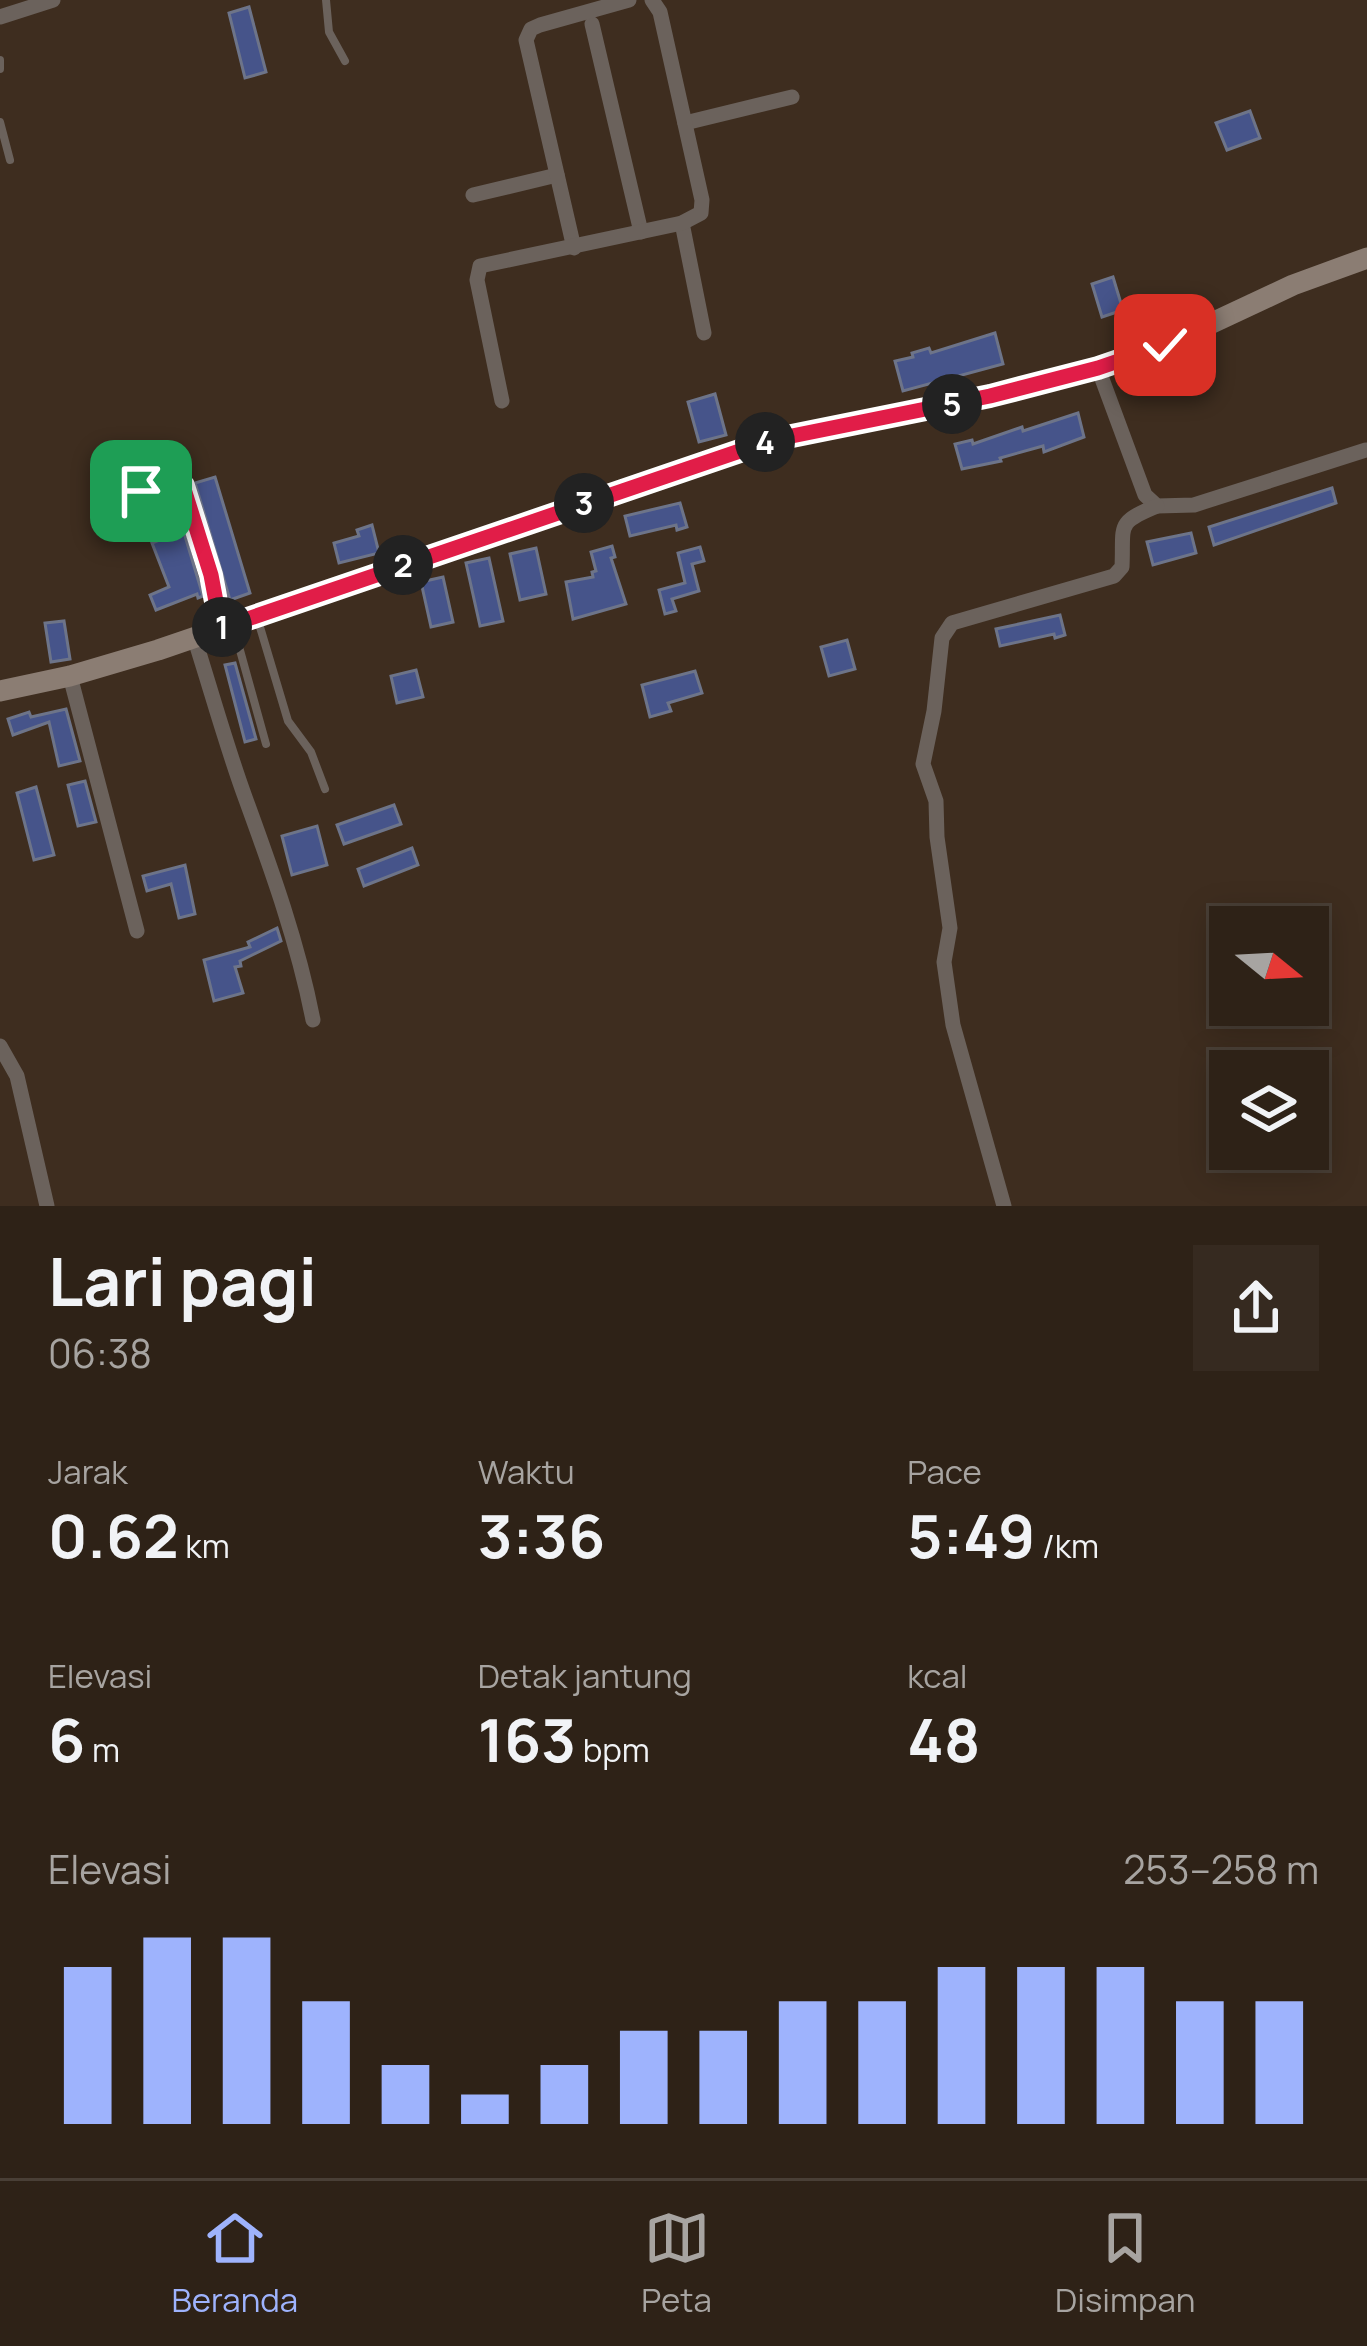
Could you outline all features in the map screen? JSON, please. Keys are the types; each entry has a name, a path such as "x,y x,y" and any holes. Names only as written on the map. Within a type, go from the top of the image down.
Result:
{"street":[{"path":"0,17 50,0"},
{"path":"574,248 526,40 531,29 629,0"},
{"path":"502,401 477,270 484,264 682,224 698,217 702,208 660,12 652,0"},
{"path":"590,9 641,232"},
{"path":"685,122 792,97"},
{"path":"473,194 557,175"},
{"path":"682,224 704,333"},
{"path":"0,691 70,676 194,637 772,440 990,396 1098,368 1165,345 1293,285 1367,258"},
{"path":"1098,368 1145,495 1156,506"},
{"path":"1004,1206 953,1025 944,962 950,928 936,801 923,764 942,638 952,623 1114,576 1122,566 1120,529 1129,518 1156,506 1194,505 1366,450"},
{"path":"141,491 174,483 183,486 227,626"},
{"path":"194,637 274,871 314,1020"},
{"path":"70,676 137,931"},
{"path":"0,1046 17,1076 47,1206"}],"lane":[{"path":"326,0 329,32 345,62"},
{"path":"0,122 10,160"},
{"path":"257,616 288,722 311,752 325,789"},
{"path":"227,626 266,744"}],"building":[{"path":"249,7 266,72 245,78 229,13"},
{"path":"1250,111 1260,138 1227,150 1216,123"},
{"path":"1113,277 1123,310 1102,317 1092,284"},
{"path":"995,333 1003,364 903,391 895,361"},
{"path":"715,394 726,435 699,442 688,402"},
{"path":"1078,413 1084,437 1044,452 1043,446 962,469 955,444 972,440 973,444"},
{"path":"215,477 250,593 230,600 195,483"},
{"path":"1332,488 1336,503 1214,545 1209,527"},
{"path":"173,496 203,596 197,594 156,610 150,595 169,587 152,543 177,533 165,497"},
{"path":"680,503 687,527 677,530 676,525 630,536 625,516"},
{"path":"372,525 379,553 339,563 334,543 359,536 357,530"},
{"path":"1191,533 1196,553 1153,565 1147,542"},
{"path":"612,546 615,557 611,558 626,604 573,619 566,582 593,577 591,552"},
{"path":"700,547 704,561 692,564 699,591 672,599 676,611 665,614 659,590 685,583 678,553"},
{"path":"536,548 546,594 520,600 510,554"},
{"path":"489,558 503,621 480,626 466,563"},
{"path":"443,577 453,622 431,627 421,582"},
{"path":"1060,615 1065,635 1000,646 996,629"},
{"path":"64,621 70,659 51,662 45,623"},
{"path":"847,640 855,669 829,676 821,647"},
{"path":"235,663 256,739 245,742 225,665"},
{"path":"416,670 423,697 397,703 391,676"},
{"path":"695,671 702,693 668,703 671,711 650,717 642,685"},
{"path":"66,709 80,761 59,766 49,722 13,735 8,719"},
{"path":"85,781 96,822 78,826 68,785"},
{"path":"36,787 54,855 34,860 17,793"},
{"path":"394,805 401,824 344,844 337,825"},
{"path":"317,826 327,865 292,875 282,836"},
{"path":"412,848 418,865 364,886 358,869"},
{"path":"185,865 195,914 179,918 171,884 147,891 143,876"},
{"path":"277,928 281,941 235,967 243,993 214,1001 204,960 250,947 248,942"}],"route":[{"path":"141,491 174,483 183,486 211,575 221,628 772,440 990,396 1165,345"}]}
